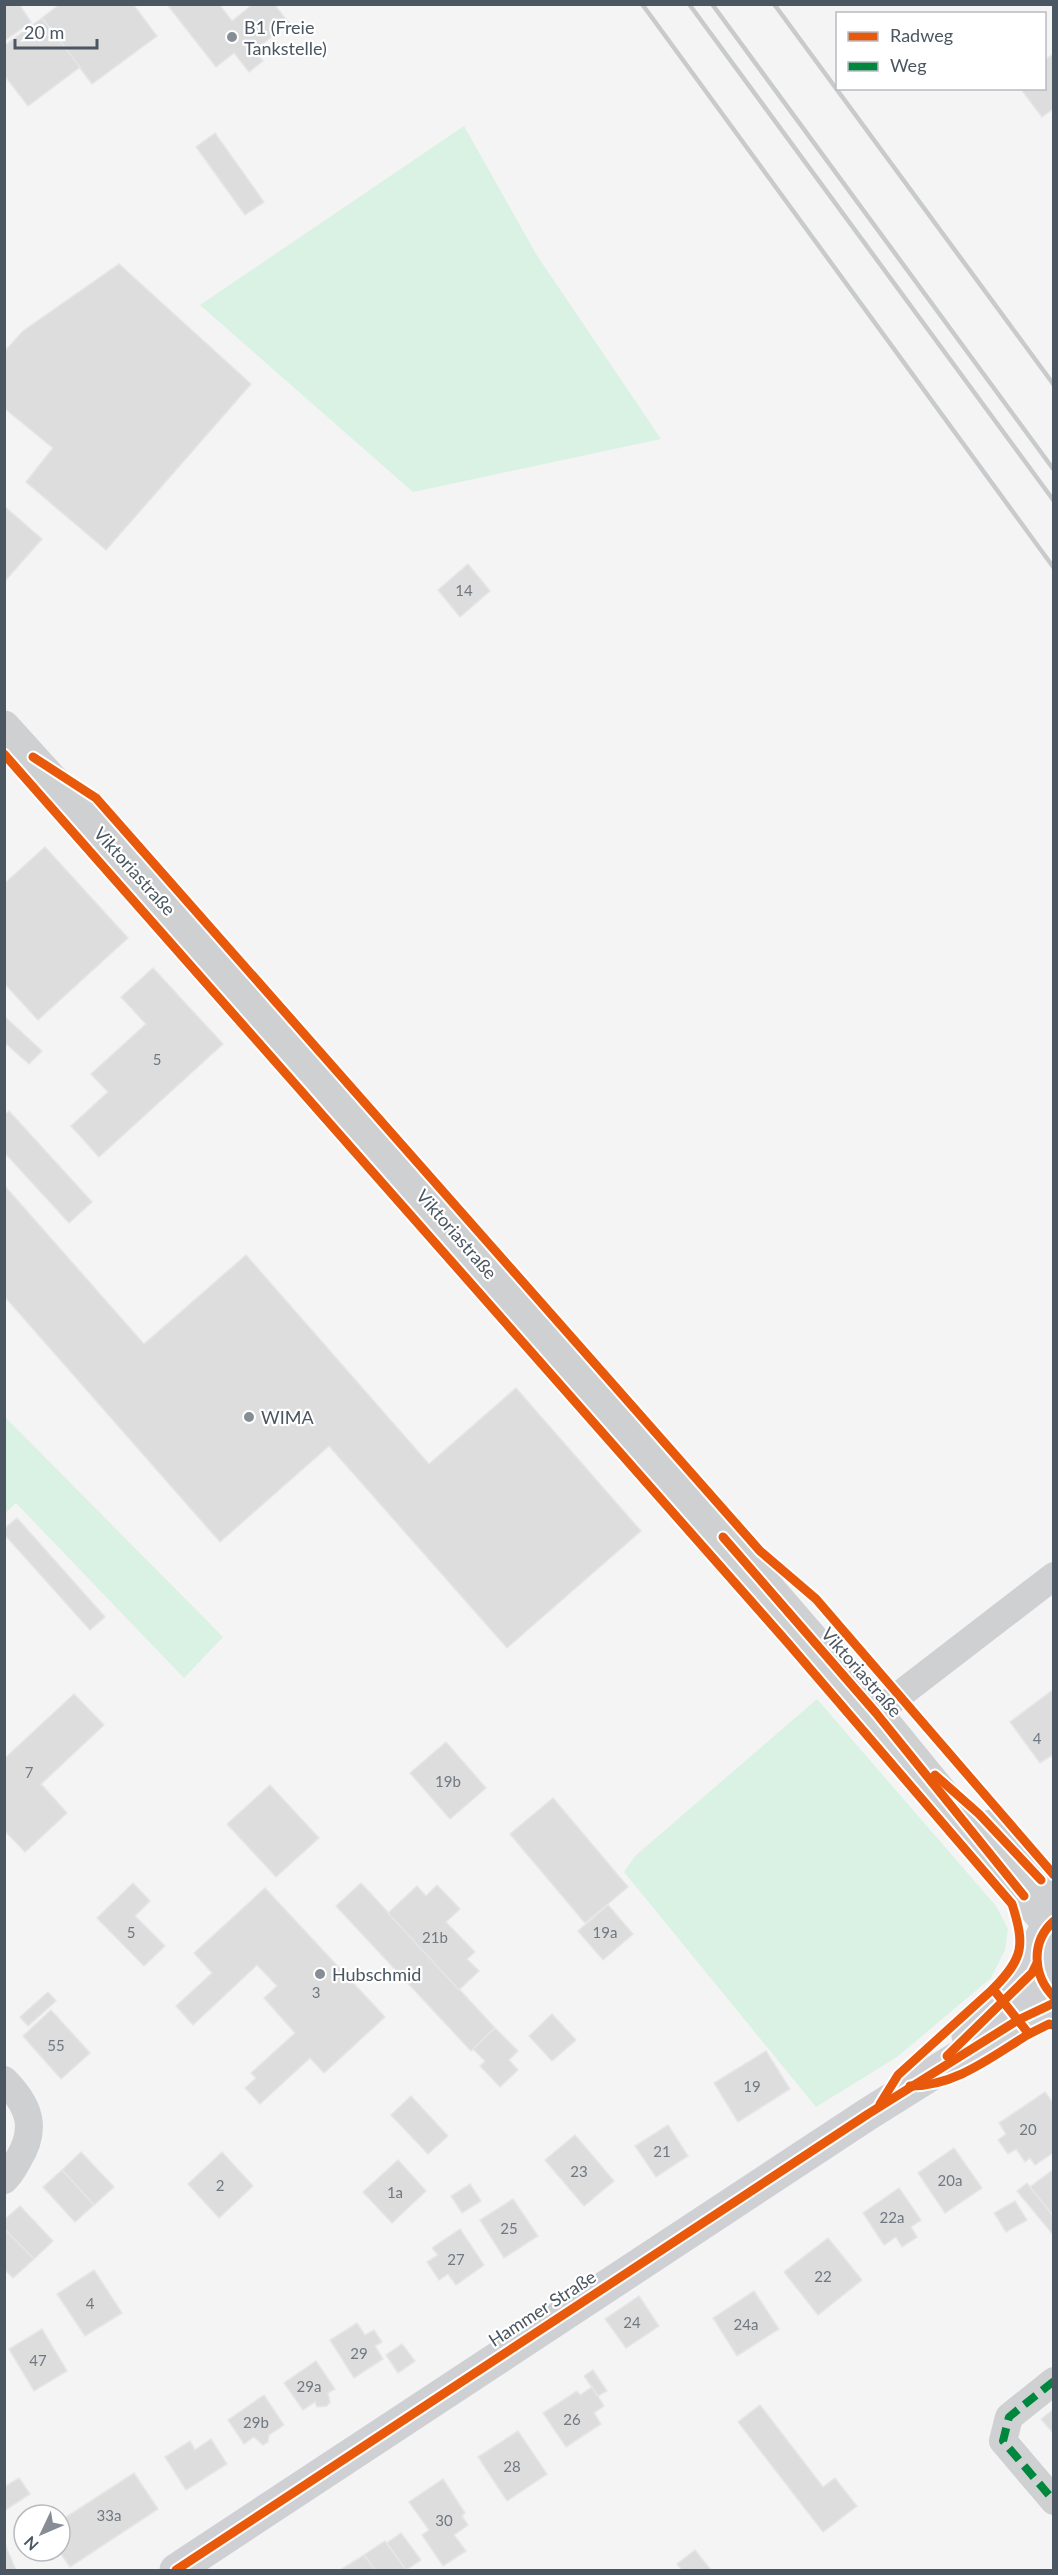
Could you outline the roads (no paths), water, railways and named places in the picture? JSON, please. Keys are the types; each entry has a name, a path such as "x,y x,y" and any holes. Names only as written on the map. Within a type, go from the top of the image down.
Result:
{"main road":[{"path":"1052,1914 1040,1940 1037,1964 1045,1988 1053,1997"},
{"name":"Hammer Straße","path":"928,2075 1032,1973 1037,1964"},
{"name":"Hammer Straße","path":"176,2571 928,2075 1018,2020 1053,2003"}],"street":[{"name":"Viktoriastraße","path":"4,727 294,1048 876,1713 903,1747 1052,1914"},
{"path":"876,1713 1053,1576"},
{"path":"4,2080 24,2103 31,2130 25,2150 4,2180"},
{"path":"1053,2381 1009,2417 1003,2441 1053,2501"}],"railway":[{"path":"642,4 1054,568"},
{"path":"689,4 1054,501"},
{"path":"712,4 1054,470"},
{"path":"774,4 836,88"},
{"path":"837,90 1054,385"}],"place":[{"name":"B1 (Freie Tankstelle)","path":"232,37"},
{"name":"WIMA","path":"249,1417"},
{"name":"Hubschmid","path":"320,1974"}]}
